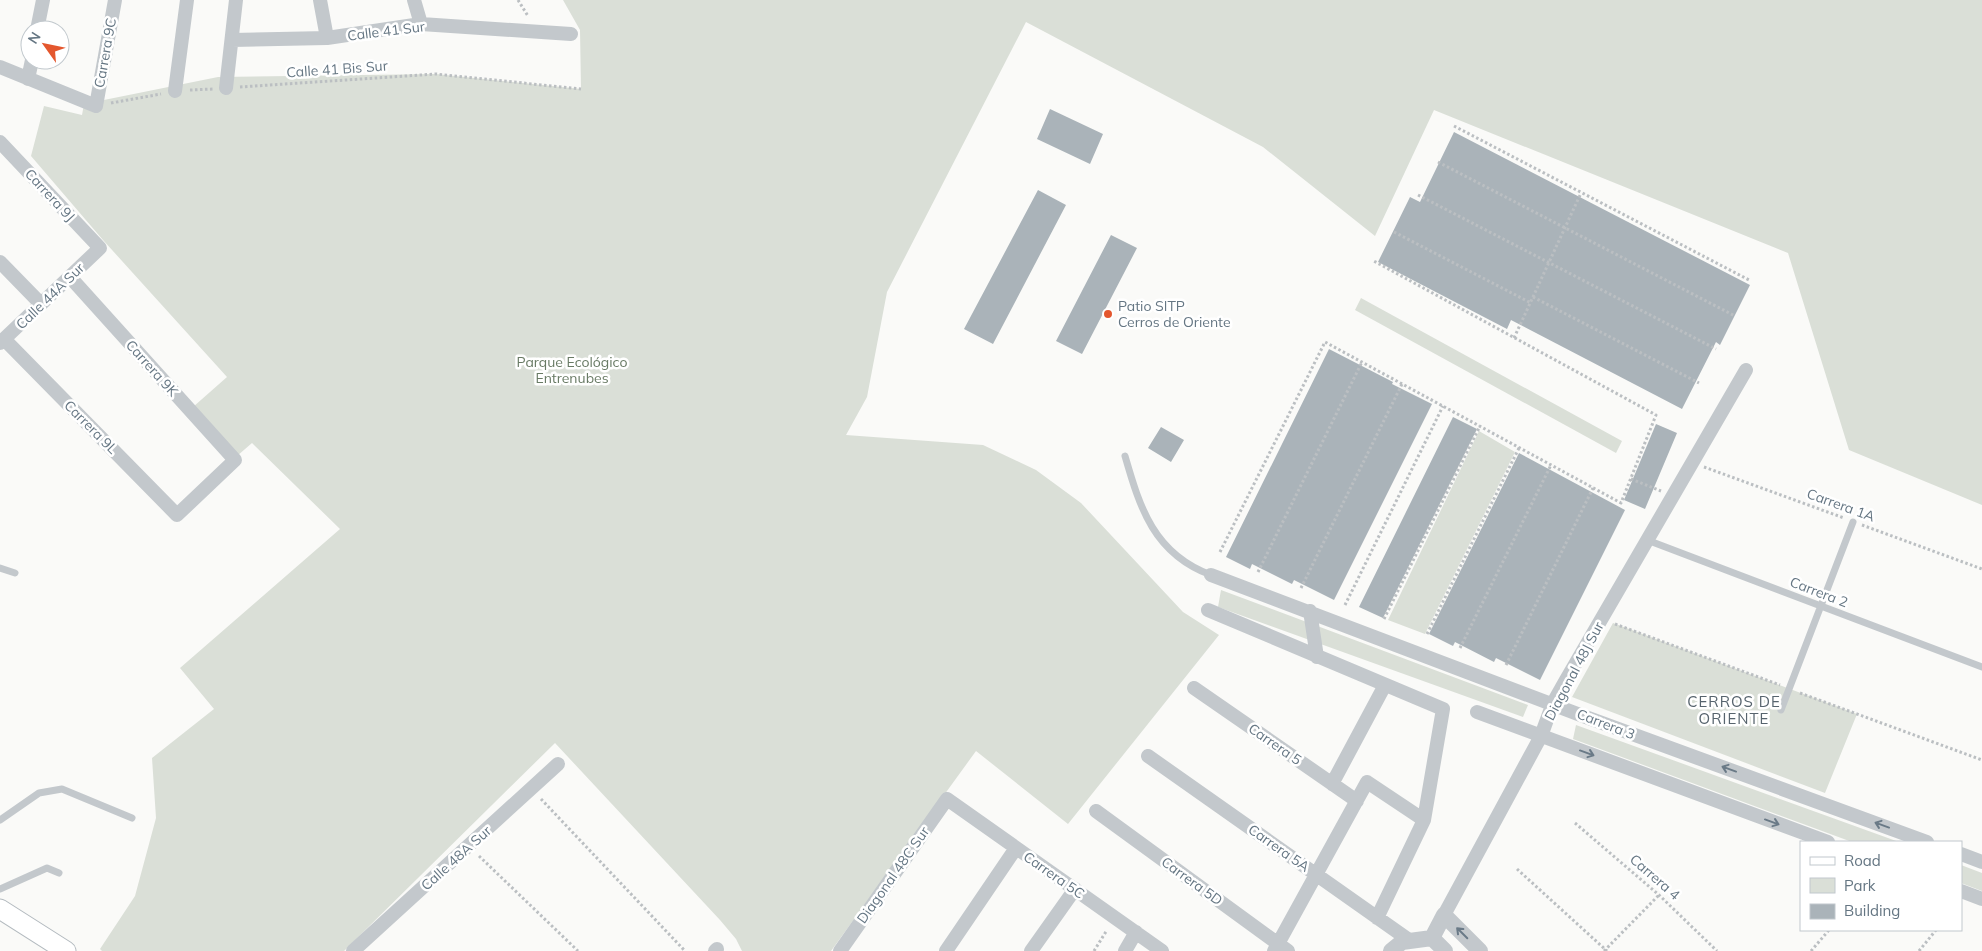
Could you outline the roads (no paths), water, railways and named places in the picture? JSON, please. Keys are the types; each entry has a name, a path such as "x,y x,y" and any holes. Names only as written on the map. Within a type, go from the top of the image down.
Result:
{"main road":[{"path":"0,909 66,951"}],"street":[{"path":"39,20 43,0"},
{"name":"Carrera 9C","path":"28,79 96,106 115,0"},
{"path":"175,91 187,0"},
{"path":"226,88 236,0"},
{"path":"320,0 327,38"},
{"path":"414,0 421,24"},
{"name":"Calle 41 Sur","path":"232,40 327,38 421,24 571,34"},
{"path":"0,67 28,79 30,70"},
{"name":"Carrera 9J","path":"0,142 100,248"},
{"name":"Calle 44A Sur","path":"2,342 100,248"},
{"path":"0,262 41,304"},
{"name":"Carrera 9K","path":"70,277 235,460 177,515"},
{"name":"Carrera 9L","path":"2,342 177,515"},
{"name":"Diagonal 48J Sur","path":"1432,938 1541,736 1553,703 1746,370"},
{"name":"Carrera 3","path":"1207,573 1925,841"},
{"path":"1208,610 1443,709 1424,820 1377,918"},
{"path":"1310,611 1317,657"},
{"path":"1332,784 1385,685"},
{"name":"Carrera 5","path":"1194,688 1357,801"},
{"path":"1477,712 1825,841"},
{"name":"Carrera 5A","path":"1148,756 1409,940"},
{"name":"Calle 48A Sur","path":"353,951 532,790 558,764"},
{"path":"1280,949 1316,875 1367,782 1424,820"},
{"name":"Carrera 5C","path":"947,799 1162,951"},
{"name":"Diagonal 48C Sur","path":"840,951 947,799"},
{"name":"Carrera 5D","path":"1096,811 1280,949"},
{"path":"946,951 1016,848"},
{"path":"1962,854 1982,862"},
{"path":"1031,951 1075,889"},
{"path":"1962,891 1982,899"},
{"path":"1444,915 1480,951"},
{"path":"1125,951 1136,932"},
{"path":"1392,951 1402,942 1432,938 1445,951"}],"lane":[{"path":"1125,456 1138,502 1154,534 1179,557 1207,573"},
{"path":"1781,710 1852,522"},
{"name":"Carrera 2","path":"1647,540 1982,667"},
{"path":"0,568 15,573"},
{"path":"0,820 39,793 62,789 132,818"},
{"path":"0,889 47,868 60,873"}],"place":[{"name":"Patio SITP Cerros de Oriente","path":"1108,314"}],"district":[{"name":"CERROS DE ORIENTE","path":"1734,710"}],"park label":[{"name":"Parque Ecológico Entrenubes","path":"572,370"}]}
